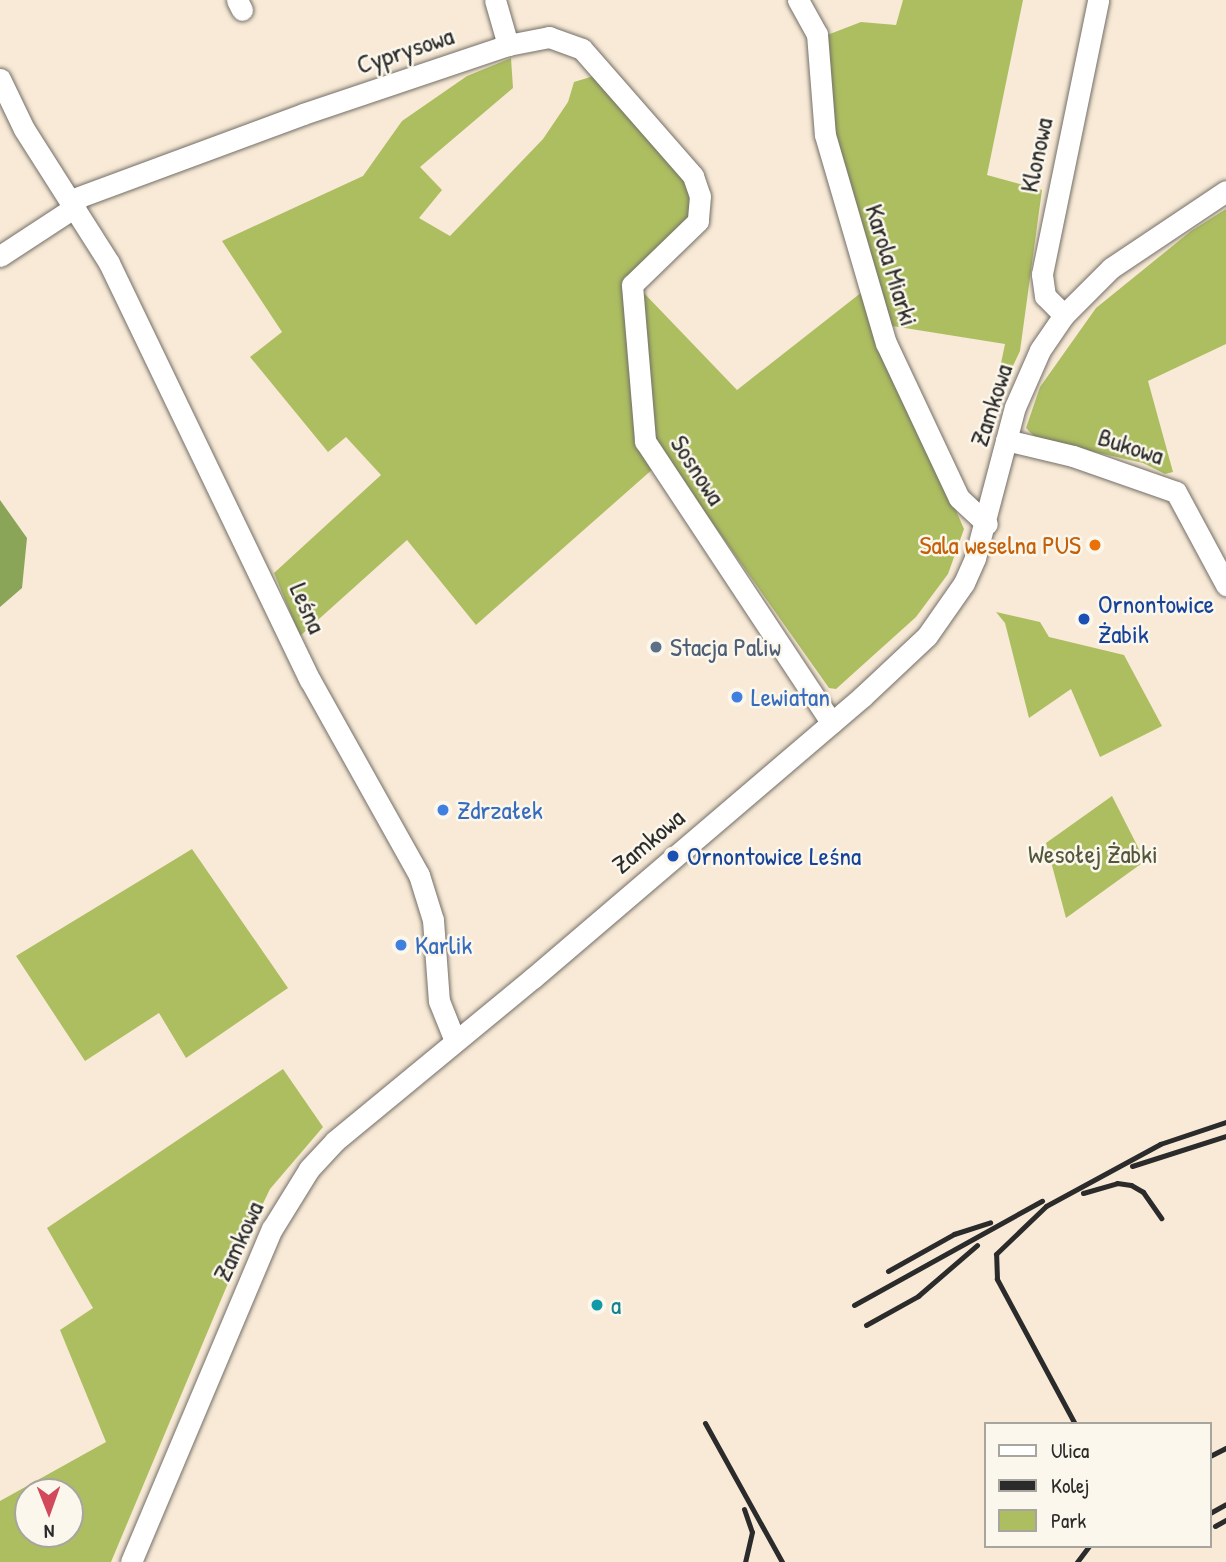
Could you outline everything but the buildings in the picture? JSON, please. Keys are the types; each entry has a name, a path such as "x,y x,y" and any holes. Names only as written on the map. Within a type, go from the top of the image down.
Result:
{"street":[{"path":"495,0 508,45"},
{"name":"Karola Miarki","path":"798,0 817,34 825,135 886,342 959,498 971,514 987,524"},
{"name":"Klonowa","path":"1064,315 1045,296 1042,274 1098,0"},
{"name":"Cyprysowa","path":"73,204 303,114 508,45 549,37 582,49 693,176 700,196"},
{"name":"Leśna","path":"0,79 13,110 73,204 125,295 310,680 419,875 433,920 439,1001 455,1041"},
{"name":"Zamkowa","path":"131,1562 272,1228 293,1191 335,1141 832,723 927,636 964,583 987,524 1006,440 1025,380 1064,315 1111,268 1226,191"},
{"name":"Sosnowa","path":"700,196 698,221 632,285 645,441 832,723"},
{"path":"0,256 73,204"},
{"name":"Bukowa","path":"1006,440 1146,478 1176,492 1226,585"}],"green space":[{"path":"903,0 1023,0 987,175 1042,190 1020,351 1011,370 1000,368 1005,344 886,325 828,125 822,37 861,22 896,25"},
{"path":"511,58 513,88 420,167 442,190 419,218 450,236 543,139 568,102 574,82 597,75 682,173 693,197 691,218 632,273 654,468 476,625 407,540 300,636 274,573 381,475 346,437 328,452 250,357 282,332 222,241 363,176 402,121 467,76"},
{"path":"1226,209 1226,344 1148,381 1173,472 1165,474 1143,463 1037,439 1026,428 1040,387 1096,308 1191,231"},
{"path":"641,290 737,390 862,292 964,529 948,574 916,617 836,689 829,688 651,436"},
{"path":"0,500 27,538 22,588 0,607"},
{"path":"996,612 1040,622 1049,637 1124,655 1162,726 1100,757 1071,689 1029,718 1005,623"},
{"name":"Wesołej Żabki","path":"1112,796 1145,861 1066,918 1046,843"},
{"path":"192,849 288,988 186,1058 159,1013 85,1061 16,956"},
{"path":"283,1069 323,1127 270,1189 111,1562 0,1562 0,1501 14,1493 14,1548 84,1548 84,1478 41,1478 106,1442 60,1330 93,1308 47,1228"}],"railway":[{"path":"1074,1422 997,1279 996,1254 1046,1206 1160,1144 1226,1122"},
{"path":"1132,1166 1226,1136"},
{"path":"1083,1193 1117,1183 1131,1185 1143,1192 1161,1218"},
{"path":"854,1305 1042,1201"},
{"path":"888,1271 954,1234 990,1222"},
{"path":"866,1325 918,1296 977,1245"},
{"path":"705,1423 782,1562"},
{"path":"1212,1455 1226,1448"},
{"path":"1212,1512 1226,1504"},
{"path":"744,1509 752,1532 745,1562"},
{"path":"1215,1526 1226,1520"},
{"path":"1077,1562 1088,1548"}],"place":[{"name":"Sala weselna PUS","path":"1095,545"},
{"name":"Ornontowice Żabik","path":"1084,619"},
{"name":"Stacja Paliw","path":"656,647"},
{"name":"Lewiatan","path":"737,697"},
{"name":"Zdrzałek","path":"443,810"},
{"name":"Ornontowice Leśna","path":"673,856"},
{"name":"Karlik","path":"401,945"},
{"name":"a","path":"597,1305"}]}
